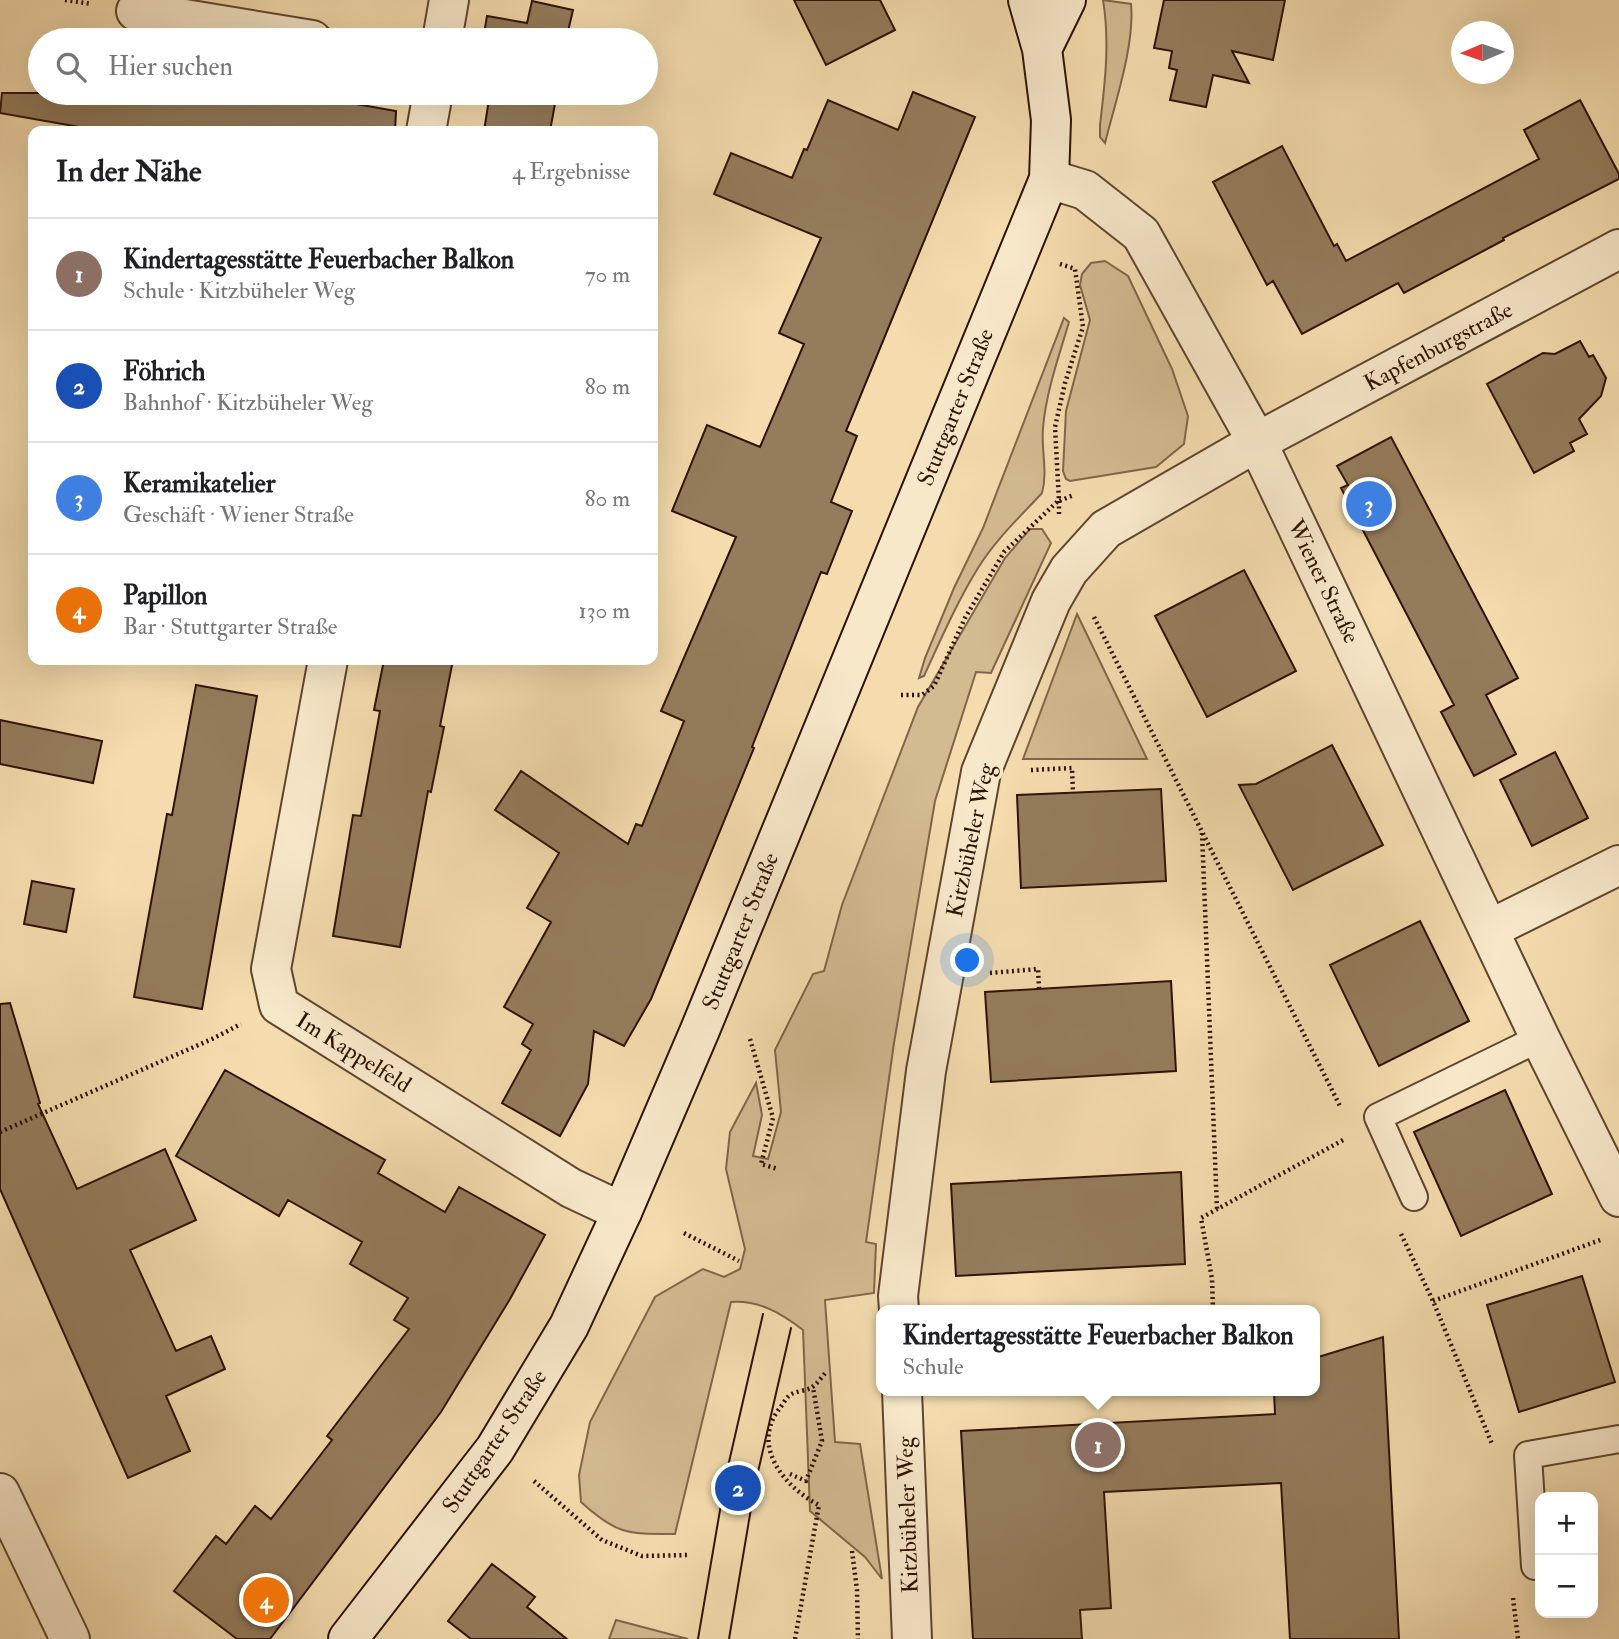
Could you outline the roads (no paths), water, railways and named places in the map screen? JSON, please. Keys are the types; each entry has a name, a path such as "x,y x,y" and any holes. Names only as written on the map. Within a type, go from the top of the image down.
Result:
{"street":[{"path":"444,28 449,0"},
{"path":"1028,0 1042,49 1051,120 1049,179"},
{"path":"1042,49 1066,0"},
{"path":"136,11 239,28"},
{"path":"427,126 431,105"},
{"name":"Wiener Straße","path":"1049,179 1085,190 1142,234 1257,442 1540,1038 1619,1197"},
{"name":"Stuttgarter Straße","path":"348,1639 495,1449 569,1326 622,1212 700,1030 1049,179"},
{"name":"Kapfenburgstraße","path":"1257,442 1619,249"},
{"name":"Kitzbüheler Weg","path":"899,1305 924,1084 981,772 1051,601 1069,570 1106,529 1257,442"},
{"name":"Im Kappelfeld","path":"327,665 271,969 279,1004 571,1188 622,1212"},
{"path":"1490,929 1619,865"},
{"name":"Kitzbüheler Weg","path":"902,1396 912,1639"},
{"path":"0,1493 70,1639"}],"lane":[{"path":"1414,1197 1378,1117 1540,1038"},
{"path":"1535,1566 1528,1455 1619,1439"}],"tram line":[{"path":"698,1639 726,1475 763,1314"},
{"path":"729,1639 755,1485 791,1328"}],"place":[{"name":"Keramikatelier","path":"1369,504"},
{"name":"Kindertagesstätte Feuerbacher Balkon","path":"1098,1445"},
{"name":"Föhrich","path":"738,1488"},
{"name":"Papillon","path":"266,1600"}]}
